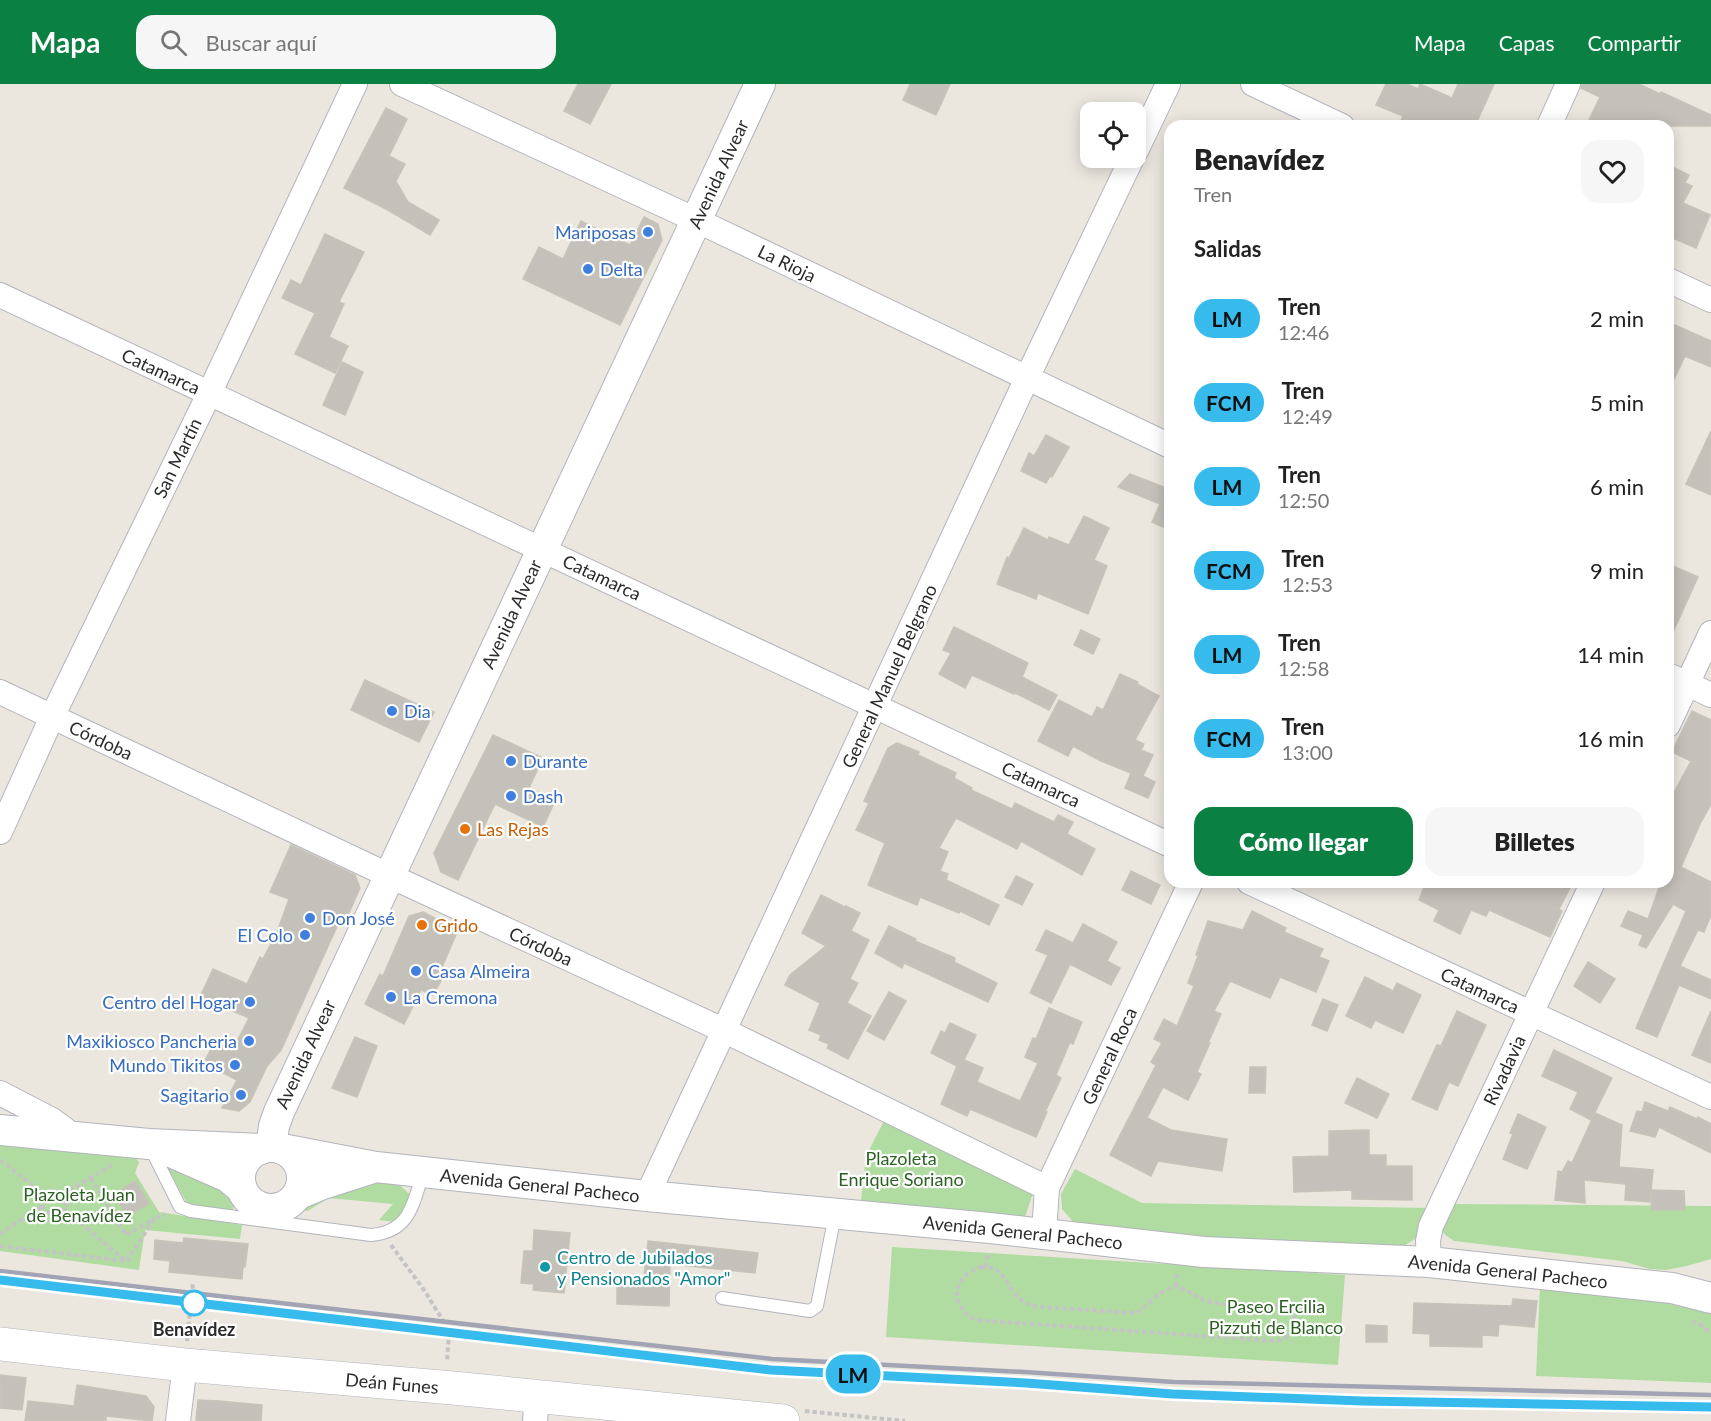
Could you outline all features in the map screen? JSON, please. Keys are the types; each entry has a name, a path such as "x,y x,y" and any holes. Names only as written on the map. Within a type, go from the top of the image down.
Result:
{"main road":[{"name":"Deán Funes","path":"0,1344 185,1365 453,1388 536,1409 783,1421"}],"street":[{"name":"San Martín","path":"0,832 52,717 209,394 355,84"},
{"name":"La Rioja","path":"402,84 696,220 1164,443"},
{"name":"Avenida Alvear","path":"271,1148 274,1126 279,1112 760,84"},
{"path":"1146,129 1167,84"},
{"path":"1253,84 1329,120"},
{"path":"1552,120 1568,84"},
{"name":"General Manuel Belgrano","path":"647,1196 1027,378 1127,168"},
{"path":"1674,283 1711,300"},
{"name":"Catamarca","path":"0,294 1164,842"},
{"path":"1674,698 1678,680 1711,633"},
{"path":"1678,680 1711,695"},
{"name":"Córdoba","path":"0,692 723,1030 1047,1188"},
{"name":"General Roca","path":"1044,1233 1047,1188 1188,888"},
{"name":"Catamarca","path":"1262,888 1711,1098"},
{"name":"Rivadavia","path":"1429,1262 1428,1240 1431,1226 1590,888"},
{"path":"0,1094 52,1120 75,1137"},
{"name":"Avenida General Pacheco","path":"0,1130 149,1144 271,1148 376,1167 647,1196 1044,1233 1204,1252 1429,1262 1672,1288 1711,1298"},
{"path":"149,1144 228,1177 242,1188"},
{"path":"271,1148 291,1154 298,1162 302,1173 302,1183 299,1194 292,1201 284,1207 262,1215 250,1202 242,1188 240,1178 246,1160 253,1153 271,1148"},
{"name":"Avenida General Pacheco","path":"299,1194 376,1167"},
{"name":"Avenida General Pacheco","path":"1672,1288 1711,1273"},
{"path":"178,1421 185,1365"}],"lane":[{"path":"149,1144 180,1207 191,1211 262,1215 371,1235 384,1234 396,1228 406,1219 424,1172"},
{"path":"722,1298 810,1311 817,1306 835,1214"}],"path":[{"path":"63,1194 149,1144"},
{"path":"0,1160 44,1194"},
{"path":"91,1178 126,1234 180,1207"},
{"path":"54,1190 63,1194 66,1201 63,1209 54,1214 46,1212 42,1206 44,1194 54,1190"},
{"path":"0,1234 42,1206"},
{"path":"63,1209 127,1261"},
{"path":"127,1261 154,1219"},
{"path":"384,1234 424,1290 449,1333 447,1358 453,1388"},
{"path":"0,1246 127,1261"},
{"path":"981,1267 990,1268 1005,1276 1014,1293 1030,1305 1130,1313 1142,1309 1163,1290 1176,1286 1214,1303 1275,1306 1287,1309 1294,1318 1293,1330 1286,1339 1275,1341 976,1320 962,1309 957,1292 964,1275 981,1267"},
{"path":"185,1365 193,1282"}],"green space":[{"name":"Plazoleta Enrique Soriano","path":"884,1121 1033,1193 1025,1217 861,1201 866,1156"},
{"name":"Plazoleta Juan de Benavídez","path":"0,1141 132,1154 139,1162 135,1173 159,1212 242,1225 240,1239 145,1230 139,1270 0,1251"},
{"path":"167,1160 221,1183 235,1204 232,1211 188,1205 167,1167"},
{"path":"1075,1169 1142,1203 1429,1208 1415,1239 1402,1247 1221,1239 1075,1224 1062,1209 1061,1194"},
{"path":"359,1179 401,1186 409,1194 409,1203 394,1222 379,1220 393,1204 328,1198 308,1211 295,1210 321,1191"},
{"path":"1451,1204 1711,1206 1711,1259 1666,1270 1650,1269 1622,1261 1454,1241 1444,1234 1440,1224"},
{"name":"Paseo Ercilia Pizzuti de Blanco","path":"892,1247 1345,1275 1338,1365 886,1337"},
{"path":"1540,1286 1681,1296 1711,1311 1711,1383 1536,1376"}],"building":[{"path":"578,84 611,84 590,124 564,111"},
{"path":"910,84 950,84 936,115 903,100"},
{"path":"1386,84 1407,84 1418,89 1420,84 1452,98 1458,84 1494,84 1478,120 1401,120 1403,116 1376,105"},
{"path":"1582,84 1639,84 1711,115 1711,126 1674,126 1674,120 1589,120 1600,97 1581,88"},
{"path":"386,108 407,119 389,156 405,164 396,181 408,202 439,220 430,235 344,188"},
{"path":"1674,168 1689,175 1685,183 1692,186 1683,203 1710,215 1696,248 1674,239"},
{"name":"Delta","path":"644,217 658,224 662,240 620,325 523,279 539,247 563,259 581,221 630,245"},
{"path":"325,234 364,252 339,302 344,304 329,337 348,346 335,373 295,354 315,313 282,298 291,280 301,285"},
{"path":"1674,325 1711,341 1711,367 1685,356 1674,379"},
{"path":"342,362 363,372 345,415 323,405"},
{"path":"1711,431 1711,495 1686,484"},
{"path":"1046,435 1069,447 1052,477 1050,476 1046,483 1021,471 1029,453 1034,456"},
{"path":"1130,474 1164,487 1164,527 1152,522 1160,504 1118,487"},
{"path":"1084,516 1109,528 1094,560 1107,566 1088,614 1038,593 1036,599 997,584 1007,557 1009,558 1024,528 1048,540 1049,537 1069,545"},
{"path":"1674,567 1698,577 1674,630"},
{"path":"954,627 1028,663 1022,677 1057,695 1049,710 972,675 965,688 939,674 951,653 943,650"},
{"path":"1081,630 1100,639 1093,654 1074,645"},
{"path":"1120,674 1138,682 1137,684 1159,696 1135,740 1144,744 1141,750 1153,755 1143,776 1155,782 1148,798 1125,788 1131,773 1073,746 1068,756 1038,741 1059,700 1092,717 1097,707 1103,710"},
{"name":"Dia","path":"365,680 434,712 419,742 351,710"},
{"path":"1692,711 1711,720 1711,804 1681,867 1711,882 1711,915 1704,932 1698,930 1680,966 1711,980 1711,999 1679,985 1657,1037 1636,1028 1686,911 1673,904 1646,948 1639,945 1643,935 1621,926 1628,911 1648,919 1659,888 1674,888 1674,793 1691,761 1674,753 1674,748"},
{"path":"493,735 543,758 529,788 555,801 543,827 495,804 458,880 441,872 434,853"},
{"path":"897,743 919,752 918,755 956,773 954,778 972,788 971,790 1012,809 1015,803 1054,822 1058,815 1073,822 1067,834 1095,849 1082,875 1021,841 1017,849 956,818 939,848 948,852 940,871 948,874 946,880 999,905 989,925 960,911 959,913 920,897 917,905 868,885 885,843 856,830 869,803 864,801 888,748"},
{"path":"291,845 355,875 360,888 344,924 339,922 281,1050 267,1066 250,1102 239,1111 222,1108 237,1080 204,1063 215,1041 232,1051 249,1018 200,997 213,969 247,984 260,957 263,959 277,932 289,899 270,892"},
{"path":"1131,871 1160,885 1151,904 1122,890"},
{"path":"1016,876 1033,884 1022,905 1005,897"},
{"path":"1424,888 1570,888 1559,909 1562,911 1550,937 1489,910 1486,916 1471,910 1460,934 1434,921 1439,910 1419,900"},
{"path":"821,895 860,913 851,931 869,940 850,979 858,983 847,1003 871,1016 848,1059 827,1048 829,1044 819,1040 821,1035 809,1030 820,1003 785,985 790,975 826,946 802,933"},
{"path":"1252,911 1286,928 1284,932 1323,949 1319,957 1329,961 1316,992 1280,977 1270,998 1230,981 1214,1011 1221,1014 1197,1072 1201,1074 1188,1100 1163,1087 1147,1118 1171,1130 1227,1139 1222,1171 1158,1161 1151,1176 1110,1155 1156,1065 1151,1062 1162,1043 1154,1039 1164,1019 1177,1026 1194,986 1188,983 1208,921 1243,930"},
{"path":"423,912 458,930 442,967 447,970 433,995 421,990 404,1024 365,1004 380,974 383,976 409,916"},
{"path":"1083,924 1117,942 1107,961 1120,968 1111,985 1070,964 1051,1003 1030,993 1048,955 1036,950 1046,930 1073,943"},
{"path":"889,926 916,939 915,941 955,958 954,962 997,983 988,1002 904,963 902,968 875,953"},
{"path":"1588,962 1615,979 1600,1003 1574,986"},
{"path":"1365,977 1393,991 1397,983 1421,995 1403,1033 1375,1020 1371,1028 1346,1016"},
{"path":"889,992 906,1001 884,1040 867,1031"},
{"path":"1323,999 1338,1005 1327,1031 1312,1025"},
{"path":"1049,1008 1082,1022 1073,1044 1070,1042 1056,1075 1061,1078 1036,1137 970,1109 967,1116 941,1104 957,1066 931,1053 941,1031 945,1033 950,1023 976,1035 964,1060 983,1068 977,1082 1020,1101 1038,1063 1025,1057 1033,1038 1036,1039"},
{"path":"1457,1011 1486,1025 1458,1086 1449,1082 1437,1110 1412,1099 1437,1045 1441,1046"},
{"path":"1711,1011 1711,1063 1692,1055"},
{"path":"355,1037 377,1046 357,1097 332,1088"},
{"path":"1554,1050 1612,1078 1591,1120 1570,1109 1578,1092 1542,1076"},
{"path":"1250,1067 1266,1067 1265,1093 1249,1093"},
{"path":"1357,1078 1389,1094 1377,1118 1345,1103"},
{"path":"1645,1102 1668,1111 1670,1107 1711,1124 1711,1153 1659,1127 1655,1137 1630,1131 1637,1111 1642,1112"},
{"path":"1595,1113 1622,1125 1619,1167 1653,1170 1650,1202 1625,1200 1626,1184 1584,1180 1585,1203 1555,1200 1558,1171 1562,1172 1568,1161 1572,1163"},
{"path":"1518,1114 1546,1127 1527,1169 1503,1159"},
{"path":"1369,1130 1369,1155 1386,1155 1386,1166 1412,1166 1412,1200 1352,1199 1352,1190 1294,1192 1293,1157 1329,1156 1329,1131"},
{"path":"136,1181 149,1204 127,1216 114,1194"},
{"path":"1652,1190 1684,1191 1685,1210 1651,1210"},
{"name":"Centro de Jubilados y Pensionados \"Amor\"","path":"534,1230 570,1233 564,1293 533,1290 534,1284 521,1283 524,1251 533,1251"},
{"path":"184,1238 248,1244 242,1279 169,1272 170,1261 154,1259 155,1240 183,1243"},
{"path":"648,1241 758,1253 755,1273 670,1264 669,1306 617,1304 617,1276 644,1277"},
{"path":"1513,1299 1537,1301 1534,1327 1499,1324 1498,1336 1482,1335 1482,1347 1430,1346 1430,1334 1413,1333 1414,1303 1512,1306"},
{"path":"1366,1325 1387,1326 1387,1342 1366,1342"},
{"path":"0,1375 26,1378 22,1410 0,1408"},
{"path":"77,1385 146,1396 154,1407 152,1421 106,1416 106,1421 25,1421 28,1401 74,1406"},
{"path":"198,1400 262,1405 261,1421 196,1421"}],"railway":[{"path":"0,1271 772,1359 1174,1382 1711,1395"},
{"path":"0,1280 771,1370 1026,1383 1173,1394 1362,1401 1711,1407"}],"train":[{"name":"LM","path":"0,1280 771,1370 1026,1383 1173,1394 1362,1401 1711,1407"}],"place":[{"name":"Mariposas","path":"648,232"},
{"name":"Delta","path":"588,269"},
{"name":"Dia","path":"392,711"},
{"name":"Durante","path":"511,761"},
{"name":"Dash","path":"511,796"},
{"name":"Las Rejas","path":"465,829"},
{"name":"Don José","path":"310,918"},
{"name":"Grido","path":"422,925"},
{"name":"El Colo","path":"305,935"},
{"name":"Casa Almeira","path":"416,971"},
{"name":"La Cremona","path":"391,997"},
{"name":"Centro del Hogar","path":"250,1002"},
{"name":"Maxikiosco Pancheria","path":"249,1041"},
{"name":"Mundo Tikitos","path":"235,1065"},
{"name":"Sagitario","path":"241,1095"},
{"name":"Centro de Jubilados y Pensionados \"Amor\"","path":"545,1267"},
{"name":"Benavídez","path":"194,1303"}]}
